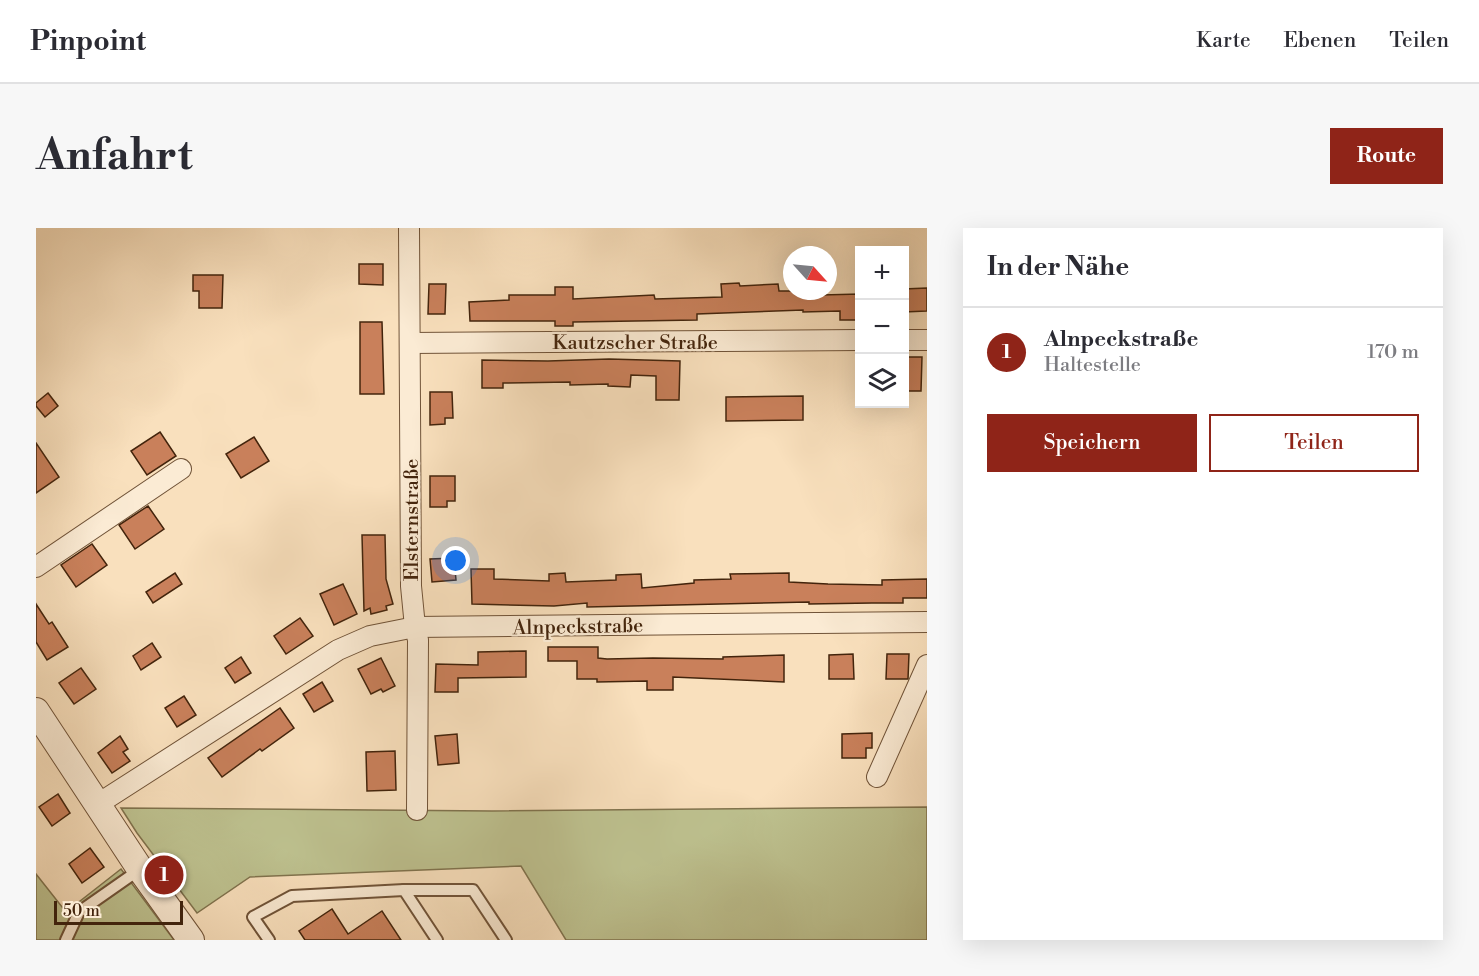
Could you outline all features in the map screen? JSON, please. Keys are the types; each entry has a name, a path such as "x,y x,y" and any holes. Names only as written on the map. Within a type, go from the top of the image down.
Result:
{"street":[{"name":"Elsternstraße","path":"409,228 411,586 418,640 417,810"},
{"name":"Kautzscher Straße","path":"410,343 855,340"},
{"path":"909,340 927,340"},
{"path":"36,567 181,469"},
{"name":"Alnpeckstraße","path":"98,804 338,650 370,636 415,627 927,622"},
{"path":"877,777 927,665"},
{"path":"36,711 140,869 191,940"}],"lane":[{"path":"66,940 79,912 140,869"},
{"path":"269,940 254,917 292,896 404,890 473,890 506,940"},
{"path":"404,890 437,940"}],"green space":[{"path":"927,807 927,940 566,940 521,866 250,877 197,913 121,808 492,811"},
{"path":"121,869 174,940 36,940 36,874 66,912"}],"building":[{"path":"359,264 383,264 383,285 359,284"},
{"path":"193,275 223,275 222,308 199,308 199,291 193,291"},
{"path":"739,283 740,286 778,284 779,291 783,291 783,300 837,300 837,295 855,294 855,320 840,320 840,311 803,312 803,310 697,314 697,320 573,322 573,326 555,326 555,321 470,321 469,302 509,300 509,295 555,295 555,287 573,287 573,299 654,295 655,299 722,297 721,284"},
{"path":"429,284 446,284 445,314 428,314"},
{"path":"927,288 927,311 909,312 909,289"},
{"path":"360,322 382,322 384,394 360,394"},
{"path":"909,357 922,357 921,391 909,391"},
{"path":"482,360 680,361 679,400 656,400 656,376 631,375 630,387 608,386 608,384 570,385 570,382 503,383 503,388 482,388"},
{"path":"430,392 452,392 453,418 445,418 445,424 430,425"},
{"path":"48,393 58,406 45,417 36,403"},
{"path":"803,396 803,420 726,421 726,397"},
{"path":"160,432 176,456 147,475 131,451"},
{"path":"254,437 269,461 241,478 226,454"},
{"path":"36,443 59,477 36,493"},
{"path":"430,476 455,476 455,501 447,501 447,507 430,507"},
{"path":"148,506 164,529 135,549 119,525"},
{"path":"362,535 385,535 386,579 393,604 386,606 387,610 371,614 370,608 364,611"},
{"path":"92,544 107,565 76,587 61,565"},
{"path":"454,558 456,580 432,582 430,559"},
{"path":"471,569 494,569 494,579 549,581 549,574 565,573 566,582 616,580 616,575 641,574 642,588 694,583 694,580 731,579 730,574 789,573 789,582 828,584 882,585 882,580 927,579 927,598 903,598 903,603 809,604 809,602 587,607 587,603 554,606 472,604"},
{"path":"175,573 182,584 153,603 146,592"},
{"path":"343,584 357,614 334,625 320,594"},
{"path":"36,604 49,624 52,622 68,647 47,660 36,642"},
{"path":"300,618 313,636 286,654 274,636"},
{"path":"152,643 161,657 141,670 133,656"},
{"path":"548,647 598,647 598,658 607,659 723,659 723,657 784,655 784,682 673,677 673,690 647,690 647,681 597,682 597,679 577,679 577,661 548,661"},
{"path":"526,651 526,677 458,678 458,692 435,692 436,664 478,665 478,652"},
{"path":"853,654 854,679 829,679 829,655"},
{"path":"887,654 909,654 908,679 886,679"},
{"path":"241,657 251,673 235,683 225,668"},
{"path":"381,658 395,686 383,692 381,689 371,694 358,669"},
{"path":"81,668 96,689 74,704 59,683"},
{"path":"322,682 333,701 314,712 303,694"},
{"path":"184,696 196,715 177,727 165,708"},
{"path":"280,708 294,728 222,777 208,758"},
{"path":"872,733 872,748 866,748 866,758 842,758 842,734"},
{"path":"457,734 459,763 438,765 435,736"},
{"path":"120,736 128,749 123,752 130,761 112,773 98,753"},
{"path":"395,751 396,790 367,791 366,752"},
{"path":"58,794 70,813 52,826 39,807"},
{"path":"90,848 104,867 82,883 69,864"},
{"path":"332,909 348,934 382,911 401,940 305,940 299,931"}],"place":[{"name":"Alnpeckstraße","path":"164,875"}]}
